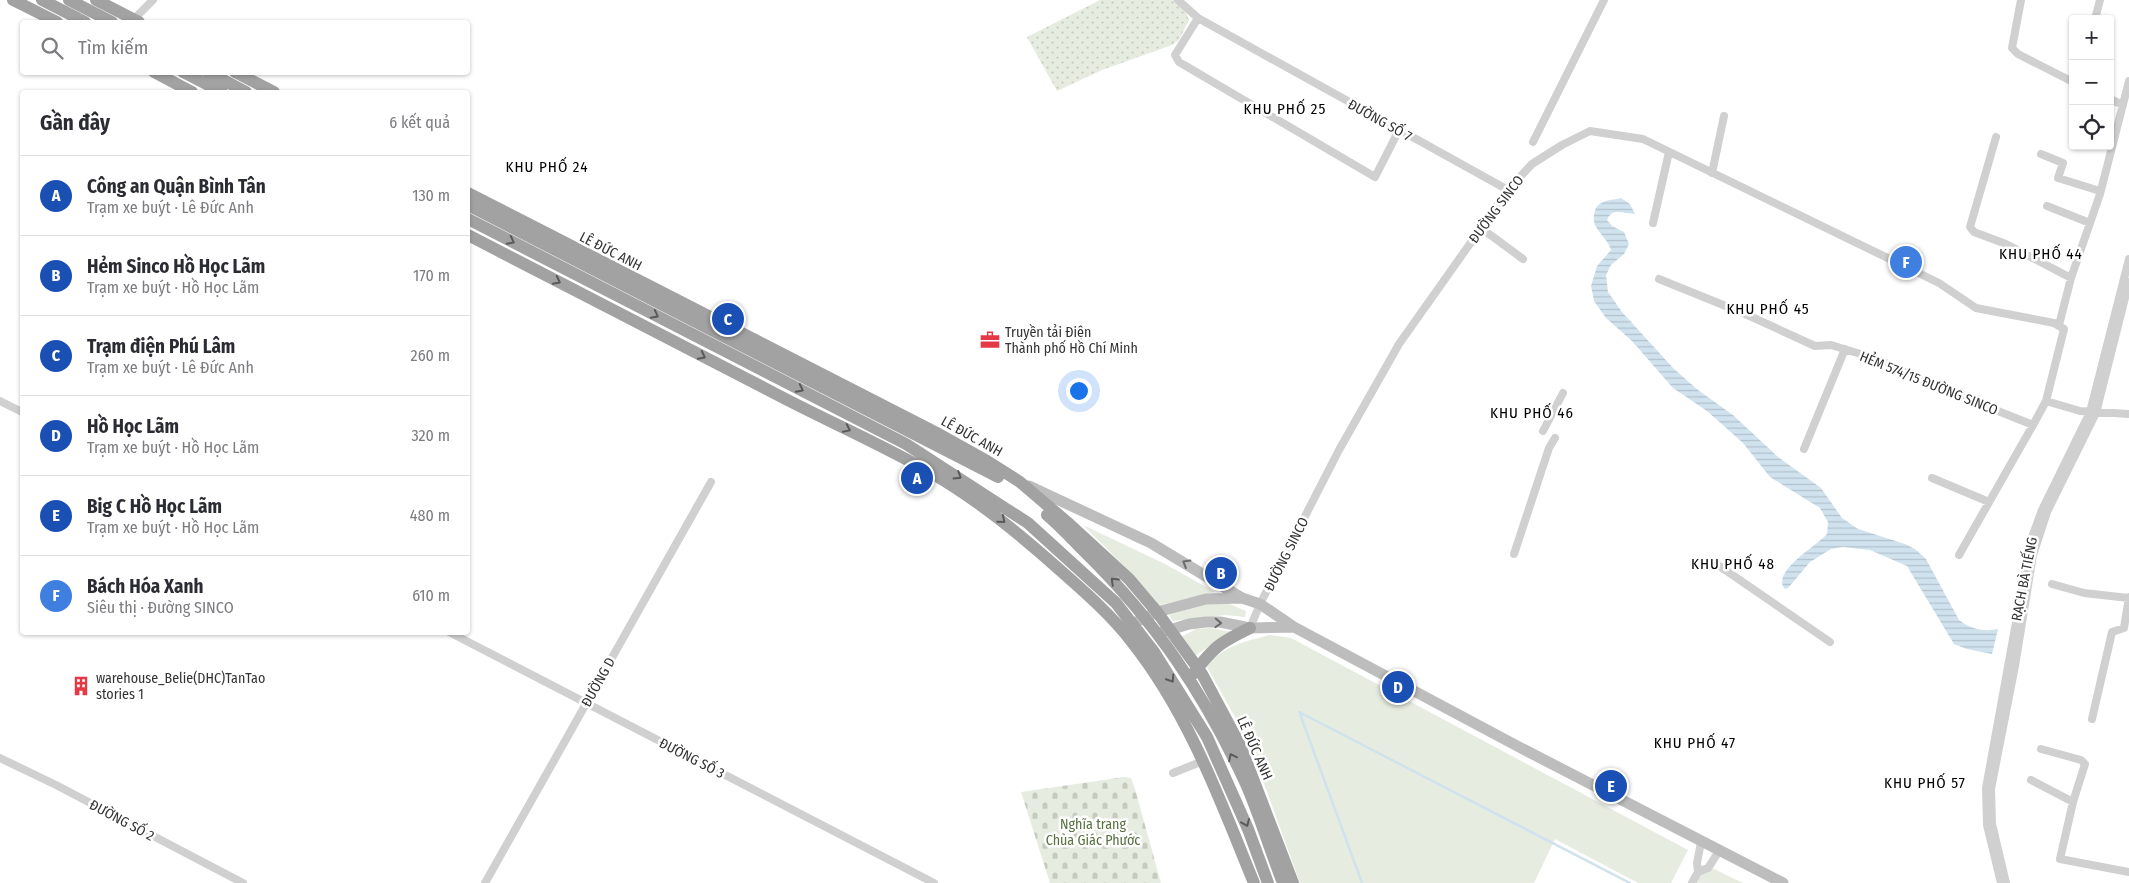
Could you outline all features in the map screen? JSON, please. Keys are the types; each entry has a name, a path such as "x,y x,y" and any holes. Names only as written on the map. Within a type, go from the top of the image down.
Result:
{"highway":[{"path":"13,0 53,20"},
{"path":"42,0 81,20"},
{"path":"69,0 108,20"},
{"path":"96,0 134,20"},
{"path":"160,75 188,90"},
{"path":"189,75 218,90"},
{"path":"214,75 242,90"},
{"path":"240,75 264,90"},
{"name":"LÊ ĐỨC ANH","path":"470,195 935,432 1020,482 1129,579 1164,631 1198,668 1240,745 1292,883"},
{"name":"LÊ ĐỨC ANH","path":"470,206 1002,479 1050,517 1120,587 1152,615"},
{"path":"470,220 906,444 1028,523 1109,596 1127,627"},
{"path":"470,236 936,476 989,510 1027,540 1127,627 1207,737 1248,828 1268,883"},
{"path":"1002,479 1020,482"},
{"path":"1190,678 1219,643 1250,628"},
{"name":"LÊ ĐỨC ANH","path":"1164,631 1214,719 1246,785 1283,883"},
{"path":"1139,641 1203,760 1254,883"}],"main road":[{"path":"1020,482 1151,543 1242,598 1260,604 1294,627 1521,748 1782,883"},
{"path":"1127,627 1152,615 1206,599 1242,598"},
{"path":"1139,641 1189,624 1220,622 1250,628 1294,627"}],"street":[{"path":"137,20 152,0"},
{"name":"ĐƯỜNG SỐ 7","path":"1178,0 1198,18 1508,190"},
{"path":"1533,142 1604,0"},
{"path":"2020,0 2012,48 2026,59 2069,80"},
{"path":"2097,15 2100,0"},
{"path":"1198,18 1175,55 1179,62 1375,178 1400,130"},
{"path":"1959,555 2046,401 2064,329 2059,325 2071,278 2100,191 2129,81"},
{"path":"2114,101 2123,105"},
{"path":"1712,173 1724,116"},
{"name":"ĐƯỜNG SINCO","path":"1250,628 1260,604 1339,450 1399,344 1508,190 1532,164 1562,145 1590,131 1642,140 1939,283 1976,308 2059,325"},
{"path":"1996,137 1970,227 1974,232 2006,244 2071,278"},
{"path":"1653,223 1668,152"},
{"path":"2041,154 2063,163 2058,178 2100,191"},
{"path":"2047,206 2090,224"},
{"path":"1481,228 1523,259"},
{"name":"RẠCH BÀ TIẾNG","path":"2001,883 1987,825 1986,788 2025,568 2031,540 2042,510 2093,413 2129,259"},
{"name":"HẺM 574/15 ĐƯỜNG SINCO","path":"1659,279 1815,346 1831,345 1880,360 1930,384 2033,425"},
{"name":"RẠCH BÀ TIẾNG","path":"2006,883 1992,824 1991,789 2015,666 2033,555 2047,512 2093,413 2129,282"},
{"path":"1804,449 1845,349"},
{"path":"1543,431 1563,393"},
{"path":"0,401 20,411"},
{"path":"2046,401 2093,413 2129,414"},
{"path":"1514,554 1555,438"},
{"path":"1932,478 1989,502"},
{"name":"ĐƯỜNG D","path":"485,883 711,482"},
{"path":"1715,563 1830,642"},
{"path":"2052,584 2084,593 2129,597 2124,628 2112,632 2092,719"},
{"name":"ĐƯỜNG SỐ 3","path":"455,635 934,883"},
{"path":"2040,749 2081,760 2084,763 2072,802 2060,859 2129,872"},
{"name":"ĐƯỜNG SỐ 2","path":"0,758 56,785 243,883"},
{"path":"1173,773 1203,760"},
{"path":"2031,780 2072,802"},
{"path":"1692,883 1698,872 1697,864 1701,842"},
{"path":"1698,872 1708,868 1719,851"}],"green space":[{"path":"1100,0 1174,0 1185,10 1189,20 1179,40 1172,45 1102,70 1057,91 1027,37"},
{"path":"1083,525 1165,564 1215,592 1156,606 1123,565"},
{"path":"1227,603 1246,611 1245,617 1226,615 1173,621 1169,615 1203,604"},
{"path":"1211,628 1231,632 1196,655 1192,660 1181,637 1196,629"},
{"path":"1270,635 1291,638 1688,850 1671,883 1638,883 1555,839 1534,883 1300,883 1249,742 1207,667 1227,649"},
{"name":"Nghĩa trang Chùa Giác Phước","path":"1124,777 1131,778 1135,789 1161,883 1050,883 1021,792"},
{"path":"1712,868 1743,883 1695,883 1701,873"}],"water":[{"path":"1621,198 1630,204 1635,214 1615,212 1607,220 1612,226 1624,232 1629,244 1624,254 1611,265 1606,275 1608,292 1622,312 1673,368 1698,390 1733,415 1778,457 1821,488 1842,518 1858,529 1905,544 1915,549 1926,559 1959,620 1977,629 1998,629 1992,654 1967,649 1954,644 1907,566 1870,550 1843,547 1831,549 1810,562 1788,588 1785,589 1782,582 1789,567 1827,534 1828,522 1820,508 1770,477 1743,443 1707,411 1673,388 1632,341 1606,318 1594,301 1591,286 1597,266 1611,250 1594,223 1595,211 1597,206 1608,200"}],"waterway":[{"path":"1299,712 1630,883"},
{"path":"1300,714 1362,883"}],"place":[{"name":"Bách Hóa Xanh","path":"1906,262"},
{"name":"Trạm điện Phú Lâm","path":"728,319"},
{"name":"Truyền tải Điện Thành phố Hồ Chí Minh","path":"990,340"},
{"name":"Công an Quận Bình Tân","path":"917,478"},
{"name":"Hẻm Sinco Hồ Học Lãm","path":"1221,573"},
{"name":"warehouse_Belie(DHC)TanTao stories 1","path":"81,686"},
{"name":"Hồ Học Lãm","path":"1398,687"},
{"name":"Big C Hồ Học Lãm","path":"1611,786"}],"district":[{"name":"KHU PHỐ 25","path":"1285,109"},
{"name":"KHU PHỐ 24","path":"547,167"},
{"name":"KHU PHỐ 44","path":"2041,254"},
{"name":"KHU PHỐ 45","path":"1768,309"},
{"name":"KHU PHỐ 46","path":"1532,413"},
{"name":"KHU PHỐ 48","path":"1733,564"},
{"name":"KHU PHỐ 47","path":"1695,743"},
{"name":"KHU PHỐ 57","path":"1925,783"}]}
